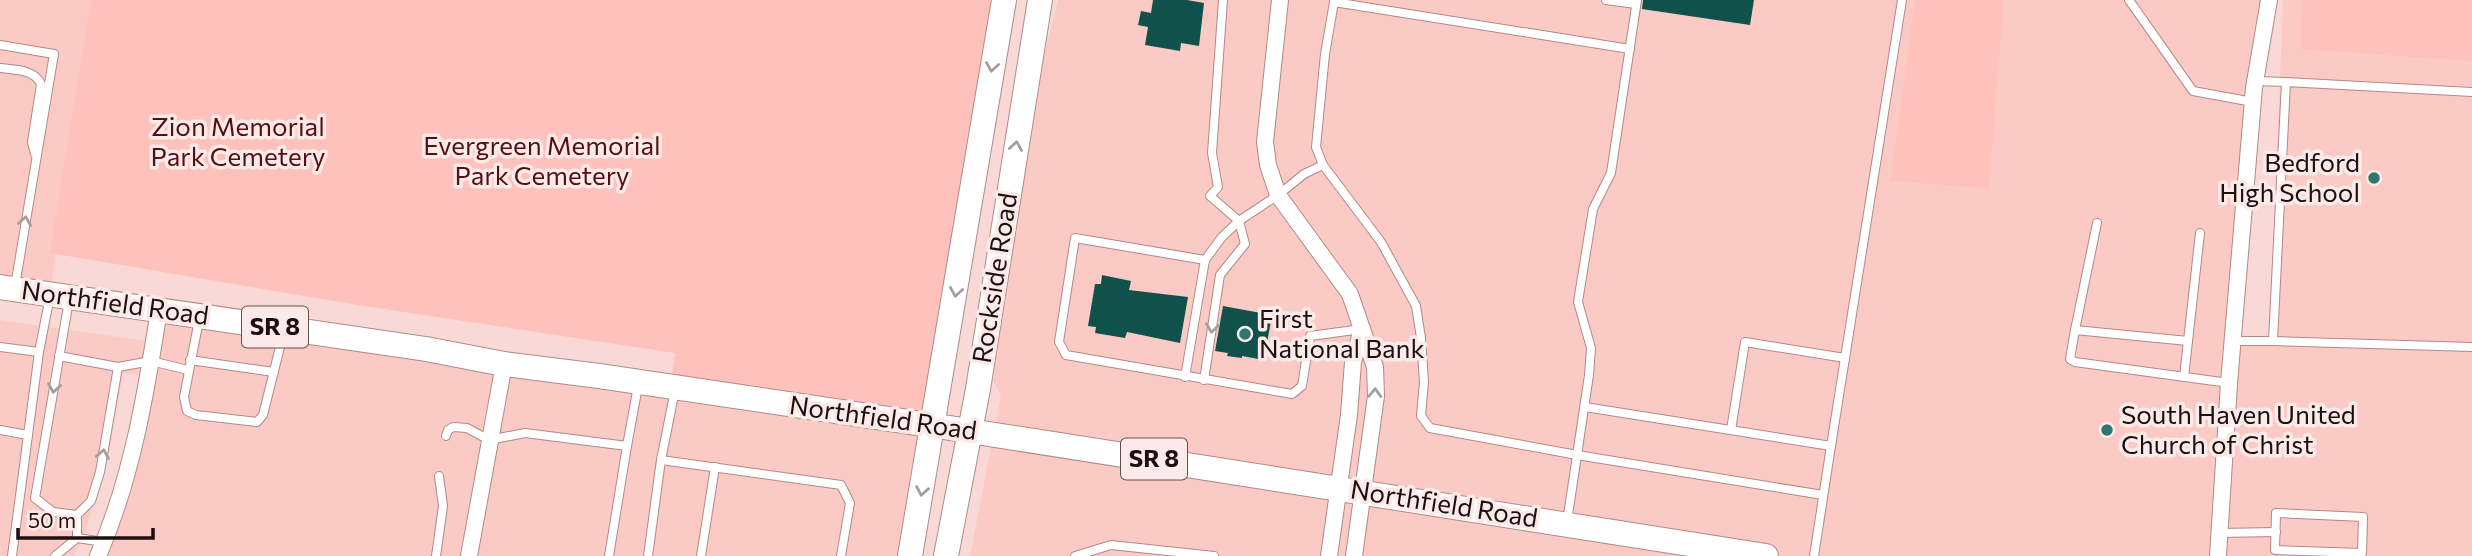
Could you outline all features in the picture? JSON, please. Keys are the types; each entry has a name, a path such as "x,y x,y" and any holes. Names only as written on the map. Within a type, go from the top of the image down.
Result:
{"main road":[{"name":"Rockside Road","path":"910,556 1004,0"},
{"name":"Rockside Road","path":"946,556 970,431 1040,0"},
{"name":"Northfield Road","path":"7,288 426,349 504,364 933,425 1766,556"}],"street":[{"path":"1280,0 1265,142 1268,164 1278,195 1350,294 1375,367 1376,396 1354,556"},
{"path":"2218,556 2229,383 2253,102 2269,0"},
{"path":"101,549 137,434 159,310"},
{"path":"1329,556 1349,415 1353,362 1362,329"},
{"path":"468,556 504,364"}],"lane":[{"path":"1204,380 1220,275 1245,244 1239,221 1210,196 1219,187 1212,153 1223,0"},
{"path":"1567,524 1591,348 1578,302 1593,209 1611,173 1637,2 1606,0"},
{"path":"1814,556 1902,0"},
{"path":"2129,0 2193,91 2253,102"},
{"path":"1630,49 1334,2 1318,106 1316,147 1322,165 1381,242 1416,306 1424,382 1421,416 1430,429 1823,495"},
{"path":"0,45 54,54 36,157 7,288"},
{"path":"0,68 30,72 37,76 41,83 32,142 36,157"},
{"path":"2255,81 2472,92"},
{"path":"2273,341 2287,82"},
{"path":"1185,377 1205,260 1222,237 1239,221 1304,174 1322,165"},
{"path":"2097,223 2070,359 2075,362 2229,383"},
{"path":"2184,377 2200,233"},
{"path":"1205,260 1075,238 1059,342 1066,355 1292,394 1302,386 1310,336 1362,329"},
{"path":"12,556 39,352 60,295"},
{"path":"60,295 59,356 35,498 53,512 77,515"},
{"path":"200,316 184,397 187,411 196,415 257,422 263,415 285,328"},
{"path":"2076,330 2188,341"},
{"path":"2233,341 2472,347"},
{"path":"1731,430 1745,342 1845,358"},
{"path":"0,347 39,352"},
{"path":"59,356 118,366 151,361 188,370"},
{"path":"190,360 274,372"},
{"path":"77,538 77,515 91,501 100,472 118,366"},
{"path":"610,556 638,383"},
{"path":"648,556 661,460 676,388"},
{"path":"1585,407 1831,446"},
{"path":"446,436 448,430 458,426 489,440 525,433 627,446"},
{"path":"0,430 28,435"},
{"path":"661,460 841,485 850,503 841,556"},
{"path":"701,556 715,467"},
{"path":"436,556 443,506 439,477"},
{"path":"2276,513 2364,517 2362,553 2275,550 2276,533 2276,513"},
{"path":"2220,533 2276,533"},
{"path":"77,538 101,549"},
{"path":"55,556 77,538"},
{"path":"1075,556 1111,545 1214,556"}],"shaded area":[{"path":"0,0 93,0 50,294 0,287"},
{"path":"1058,0 1915,0 1890,181 1989,187 2004,0 2269,0 2233,341 2270,346 2283,0 2472,0 2472,556 970,556 1001,396 993,380 997,337 1045,52"},
{"path":"159,310 933,425 910,556 98,556 147,376 123,373 108,459 84,536 74,556 0,556 0,320 153,342"}],"green space":[{"path":"91,0 1004,0 933,425 670,388 675,353 358,305 50,253"},
{"path":"1915,0 2004,0 1989,188 1890,181"},
{"path":"2303,0 2472,0 2472,61 2301,49"}],"building":[{"path":"1153,0 1204,3 1199,46 1181,43 1180,51 1145,45 1148,27 1138,25 1141,11 1151,13"},
{"path":"1643,0 1754,0 1750,25 1642,9"},
{"path":"1102,275 1131,281 1129,290 1188,297 1180,343 1127,332 1125,338 1095,333 1096,327 1088,326 1095,284 1101,284"},
{"path":"1223,306 1272,315 1264,360 1227,356 1228,353 1215,351"}],"place":[{"name":"Bedford High School","path":"2374,178"},
{"name":"First National Bank","path":"1245,334"},
{"name":"South Haven United Church of Christ","path":"2107,430"}],"park label":[{"name":"Zion Memorial Park Cemetery","path":"238,142"},
{"name":"Evergreen Memorial Park Cemetery","path":"542,161"}]}
